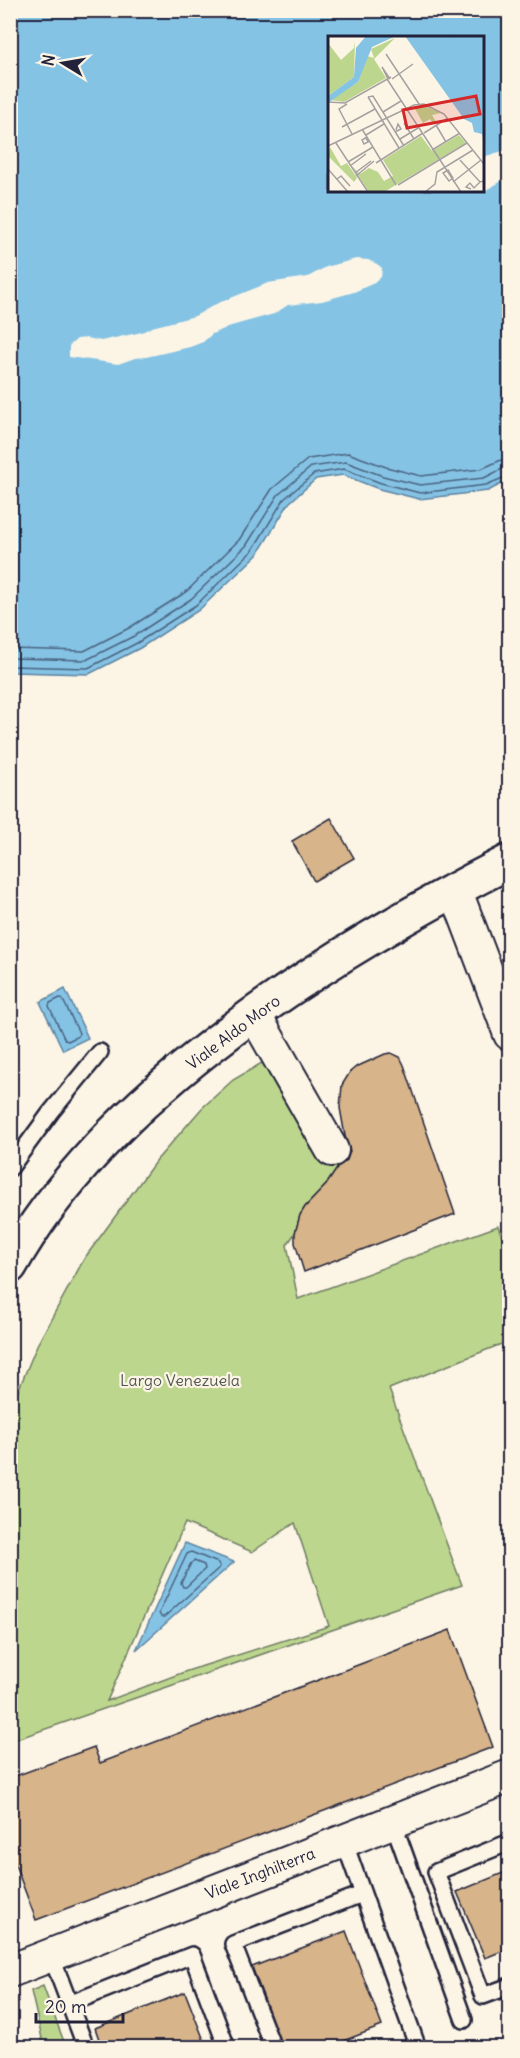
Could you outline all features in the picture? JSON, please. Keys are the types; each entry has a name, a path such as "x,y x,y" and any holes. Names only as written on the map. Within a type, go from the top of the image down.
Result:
{"street":[{"name":"Viale Aldo Moro","path":"14,1250 55,1198 150,1098 254,1014 314,973 455,889 510,861"},
{"path":"455,889 510,1034"},
{"path":"254,1014 332,1150"},
{"name":"Viale Inghilterra","path":"10,1971 510,1776"}],"lane":[{"path":"10,1168 51,1112 100,1052"},
{"path":"393,1821 464,2020"},
{"path":"344,1840 414,2046"},
{"path":"510,1842 436,1872 483,1996 510,1986"},
{"path":"273,2048 234,1944 363,1894"},
{"path":"51,1955 87,2048"},
{"path":"69,2004 192,1955 227,2048"}],"green space":[{"name":"Largo Venezuela","path":"272,1057 338,1167 326,1185 305,1207 295,1233 287,1245 298,1299 498,1226 509,1255 509,1341 389,1389 462,1585 11,1741 11,1408 37,1345 84,1259 155,1162 202,1108 233,1080","holes":["185,1523 252,1552 295,1523 329,1626 187,1671 107,1701"]},
{"path":"43,1986 66,2047 44,2047 31,1991"}],"water":[{"path":"10,11 509,11 509,480 488,491 419,499 379,489 343,475 316,479 289,503 257,555 199,610 140,648 89,674 11,672"},
{"path":"65,989 88,1038 63,1050 40,1002"},
{"path":"185,1543 234,1562 136,1650"}],"pier":[{"path":"509,149 509,177 486,190 484,189 484,157"},
{"path":"356,259 368,260 377,264 382,268 381,277 374,283 354,292 322,301 288,305 274,314 212,334 203,342 190,347 135,358 118,364 69,357 69,346 77,339 87,338 101,341 142,332 152,327 195,316 216,304 268,283 308,277 326,267"}],"building":[{"path":"331,818 354,858 314,881 292,841"},
{"path":"391,1053 400,1057 404,1065 455,1214 304,1272 295,1243 300,1215 338,1167 347,1160 350,1151 340,1108 342,1085 356,1067"},
{"path":"450,1630 493,1747 36,1920 10,1851 10,1778 94,1747 100,1763"},
{"path":"510,1870 510,1948 485,1958 457,1892"},
{"path":"346,1931 382,2026 325,2048 282,2048 252,1967"},
{"path":"185,1992 207,2048 102,2048 95,2028"}]}
